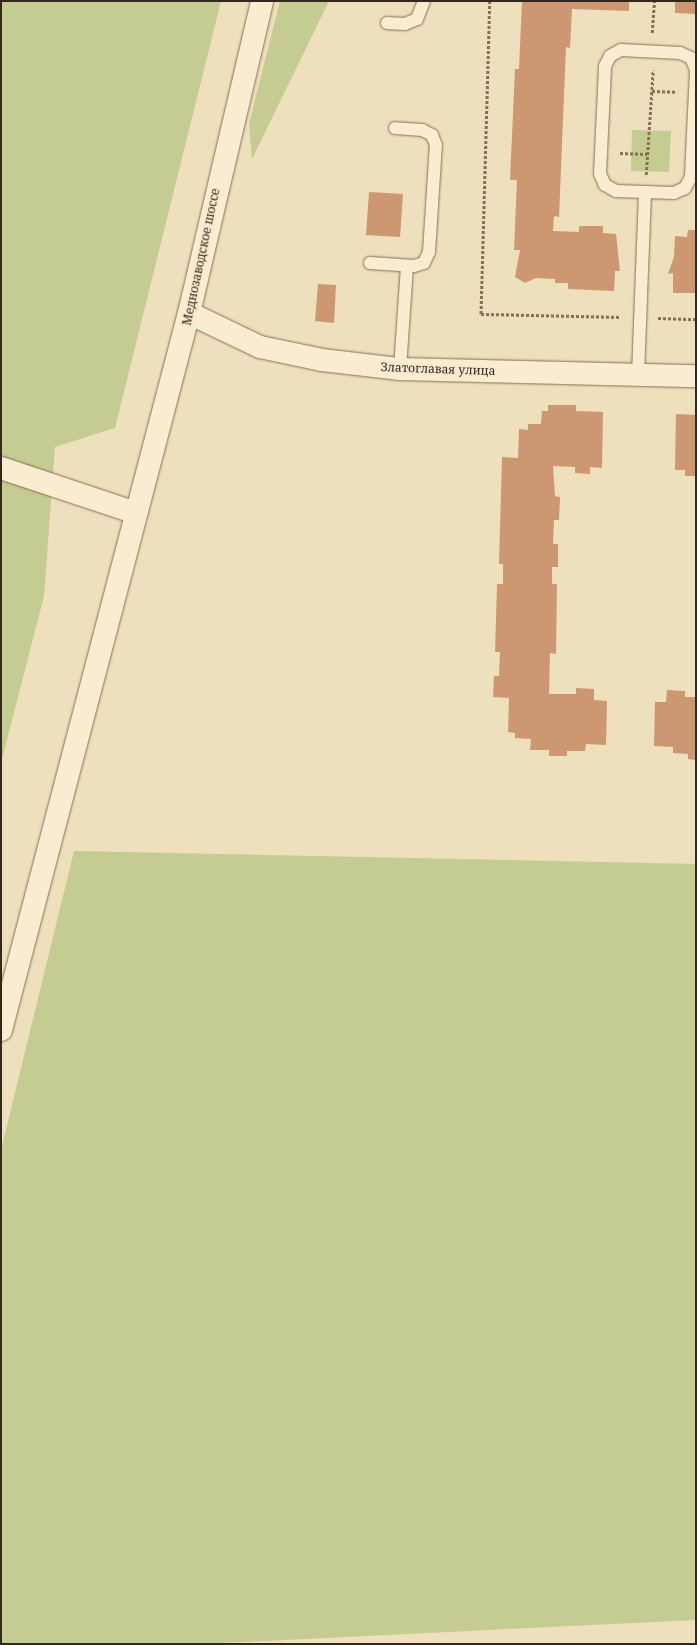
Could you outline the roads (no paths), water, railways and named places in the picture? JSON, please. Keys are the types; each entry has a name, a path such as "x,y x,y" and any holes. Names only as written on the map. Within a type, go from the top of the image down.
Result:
{"street":[{"name":"Меднозаводское шоссе","path":"1,1030 189,313 262,1"},
{"name":"Златоглавая улица","path":"189,313 260,347 293,356 400,369 696,376"},
{"path":"1,468 136,513"}],"lane":[{"path":"387,23 405,24 417,19 424,1"},
{"path":"621,50 680,53 691,58 696,70 691,177 685,188 674,193 645,192 616,191 606,185 600,174 605,66 610,56 621,50"},
{"path":"370,263 407,266 424,262 429,252 436,145 432,135 422,130 395,128"},
{"path":"638,375 645,192"},
{"path":"400,369 407,266"}]}
